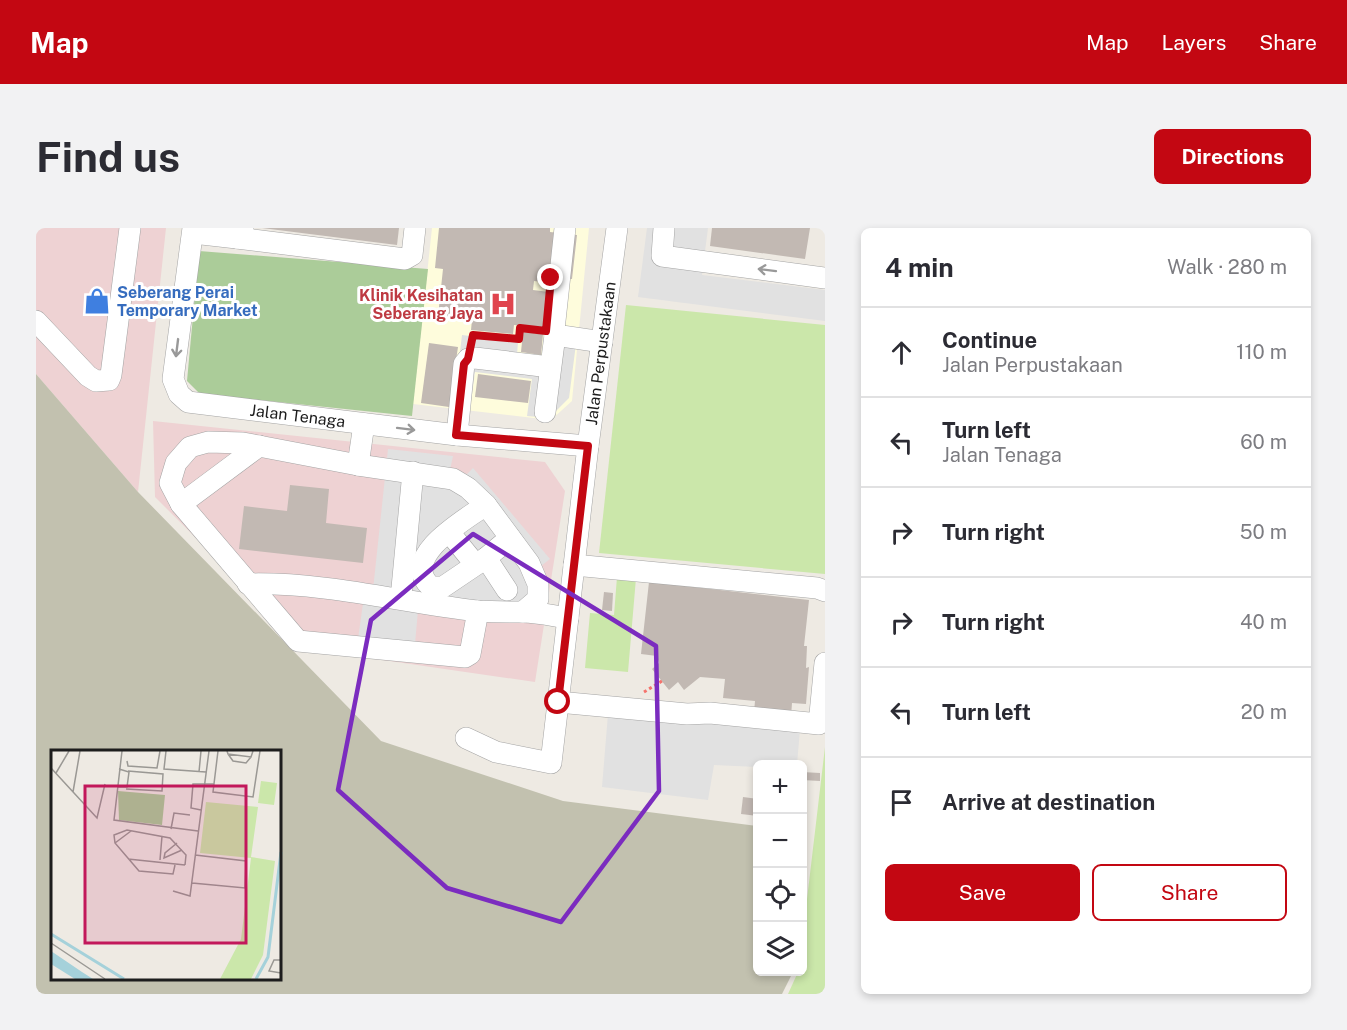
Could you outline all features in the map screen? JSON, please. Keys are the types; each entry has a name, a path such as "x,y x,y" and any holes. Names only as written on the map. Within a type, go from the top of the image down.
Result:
{"street":[{"path":"36,321 88,376 96,381 109,380 130,228"},
{"path":"193,230 240,233 405,259 412,255 415,228"},
{"path":"546,333 554,330 565,228"},
{"name":"Jalan Perpustakaan","path":"466,738 496,752 551,763 588,446 617,228"},
{"path":"664,228 662,256 825,278"},
{"name":"Jalan Tenaga","path":"193,230 173,379 179,394 188,402 456,435 588,446"},
{"path":"546,333 602,342"},
{"path":"545,412 550,367 546,333"},
{"path":"456,435 464,364 468,359 550,367"},
{"path":"358,465 364,424"},
{"path":"478,611 470,654 465,657 298,641 181,504 170,483 176,463 190,447 208,442 259,446 358,465 453,479 468,488 486,505 529,562 538,584 538,599 524,612"},
{"path":"181,504 259,446"},
{"path":"402,588 413,472"},
{"path":"486,505 458,524 427,551 421,563 420,572 423,580 431,587 443,587 510,538"},
{"path":"449,532 507,590"},
{"path":"574,565 817,588 825,591"},
{"path":"248,584 273,583 361,591 478,611 524,612 568,618"},
{"path":"558,702 687,714 710,713 819,724 825,663"}],"path":[{"path":"468,359 473,335 519,339 520,328 546,333"}],"highlighted area":[{"path":"473,534 656,646 659,791 561,922 447,888 338,790 371,620"}],"shaded area":[{"name":"Seberang Perai Temporary Market","path":"36,228 166,228 138,492 36,374"},
{"name":"Klinik Kesihatan Seberang Jaya","path":"432,228 589,228 572,401 551,420 413,404"},
{"path":"647,228 708,228 702,275 825,290 825,321 638,297"},
{"path":"462,335 518,342 517,355 544,358 544,341 576,344 569,398 549,418 527,416 532,379 475,372 471,402 454,401"},
{"path":"36,374 138,492 381,741 563,801 753,825 753,976 791,976 782,994 36,994"},
{"path":"153,421 545,462 565,491 535,682 307,649 155,497"},
{"path":"388,449 453,456 450,470 467,474 473,468 550,559 527,577 531,593 522,604 418,610 415,644 358,639 365,589 373,590"},
{"path":"608,714 800,730 797,760 753,760 753,767 714,765 708,800 602,787"}],"green space":[{"path":"199,251 428,269 412,416 200,394 187,381"},
{"path":"626,305 825,325 825,574 599,553"},
{"path":"617,577 636,578 628,672 585,668 590,613 614,615"},
{"path":"825,747 825,994 788,994 796,976 807,976 807,899"}],"building":[{"path":"262,228 399,228 397,245"},
{"path":"439,228 550,228 550,232 577,235 572,279 543,276 542,282 534,281 533,290 549,292 545,328 514,325 513,334 471,330 472,320 438,316 443,269 435,268"},
{"path":"712,228 810,228 805,259 710,246"},
{"path":"523,332 543,334 541,355 521,352"},
{"path":"429,343 458,347 449,407 421,403"},
{"path":"478,374 531,381 528,403 475,397"},
{"path":"290,485 329,489 326,523 367,528 363,563 239,549 244,506 287,511"},
{"path":"649,582 809,600 804,646 807,646 806,668 809,667 806,704 792,703 790,731 754,712 755,701 723,698 725,679 700,677 684,690 678,682 669,690 652,669 659,663 657,656 641,654"},
{"path":"604,592 613,593 612,611 602,610"},
{"path":"807,772 820,773 820,781 807,780"},
{"path":"743,797 753,798 753,815 741,814"}],"place":[{"name":"Seberang Perai Temporary Market","path":"97,301"},
{"name":"Klinik Kesihatan Seberang Jaya","path":"503,304"}],"route":[{"path":"551,278 546,331 520,328 519,339 473,335 468,359 464,364 456,435 588,446 558,702"}]}
